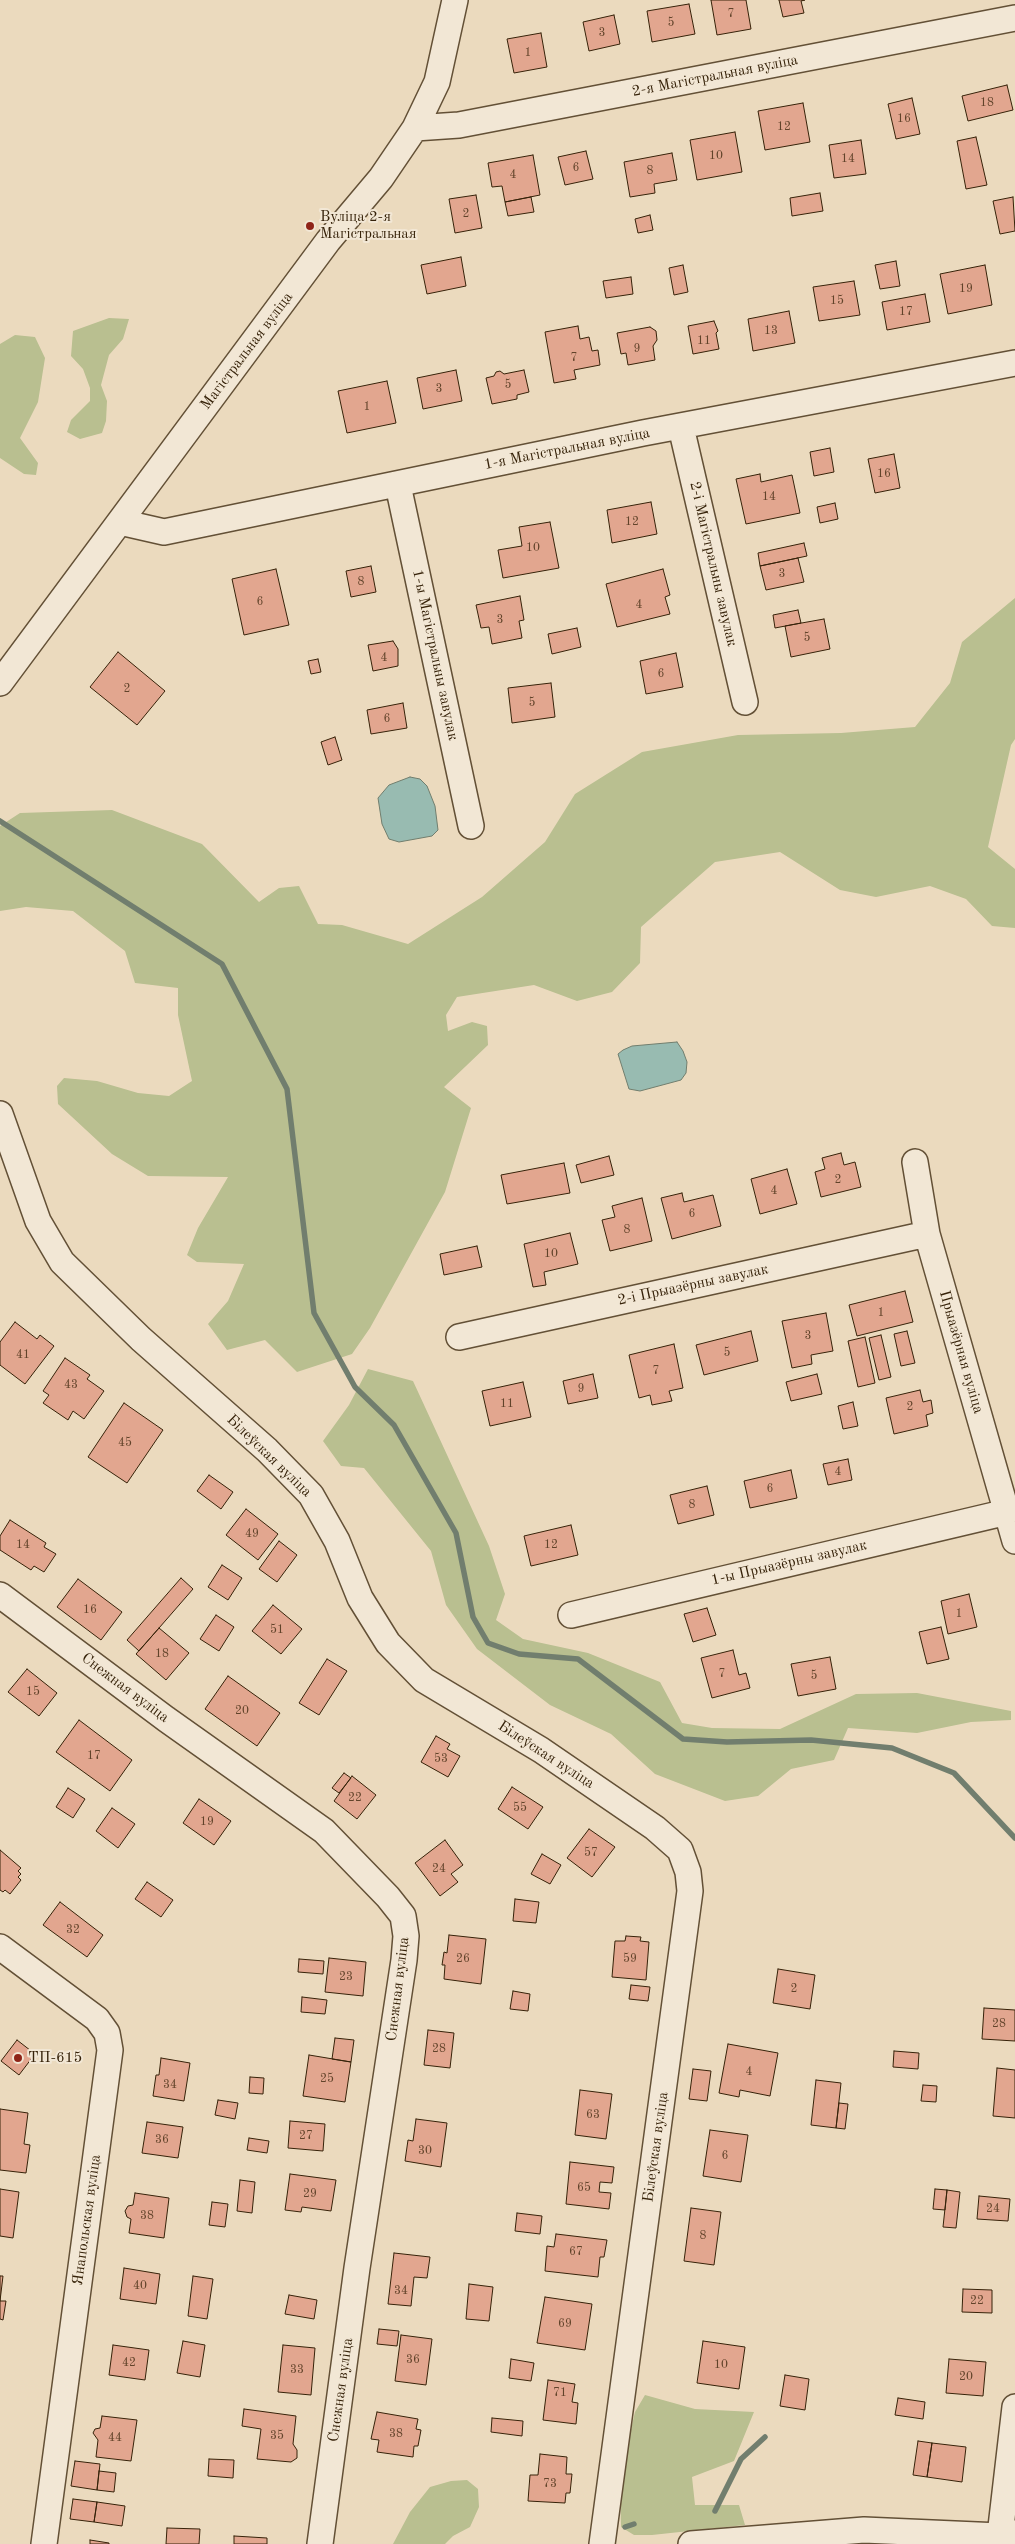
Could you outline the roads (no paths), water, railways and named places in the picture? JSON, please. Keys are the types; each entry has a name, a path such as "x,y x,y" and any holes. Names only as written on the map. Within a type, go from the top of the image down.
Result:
{"street":[{"name":"Магістральная вуліца","path":"0,683 328,241 381,178 415,128 437,82 455,0"},
{"name":"2-я Магістральная вуліца","path":"415,128 459,125 1015,18"},
{"name":"1-я Магістральная вуліца","path":"120,522 164,532 681,427 1015,363"},
{"name":"2-і Магістральны завулак","path":"681,427 744,702"},
{"name":"1-ы Магістральны завулак","path":"398,484 471,826"},
{"name":"Білеўская вуліца","path":"0,1114 38,1221 62,1262 141,1339 267,1450 311,1495 337,1541 360,1598 388,1643 424,1680 541,1750 655,1828 680,1850 688,1872 690,1891 602,2544"},
{"name":"Прыазёрная вуліца","path":"915,1162 927,1234 1015,1541"},
{"name":"2-і Прыазёрны завулак","path":"459,1337 927,1234"},
{"name":"1-ы Прыазёрны завулак","path":"572,1615 1006,1512"},
{"name":"Снежная вуліца","path":"0,1595 166,1720 324,1832 388,1897 403,1916 406,1936 404,1960 357,2268 320,2544"},
{"name":"Янапольская вуліца","path":"0,1948 97,2019 107,2033 110,2050 44,2544"},
{"path":"691,2544 864,2530 1005,2538 1015,2407"}],"water":[{"path":"410,777 420,779 427,786 435,806 438,830 432,836 399,842 389,839 382,824 378,798 389,785"},
{"path":"677,1042 687,1062 686,1073 681,1080 640,1091 629,1089 618,1054 632,1046"}],"waterway":[{"path":"0,821 222,964 287,1089 314,1313 355,1387 394,1425 456,1533 473,1617 488,1643 519,1654 578,1659 683,1739 727,1742 811,1740 892,1748 954,1773 1015,1838"},
{"path":"715,2511 741,2459 765,2437"},
{"path":"625,2527 634,2524"}],"place":[{"name":"Вуліца 2-я Магістральная","path":"310,226"},
{"name":"ТП-615","path":"18,2058"}]}
